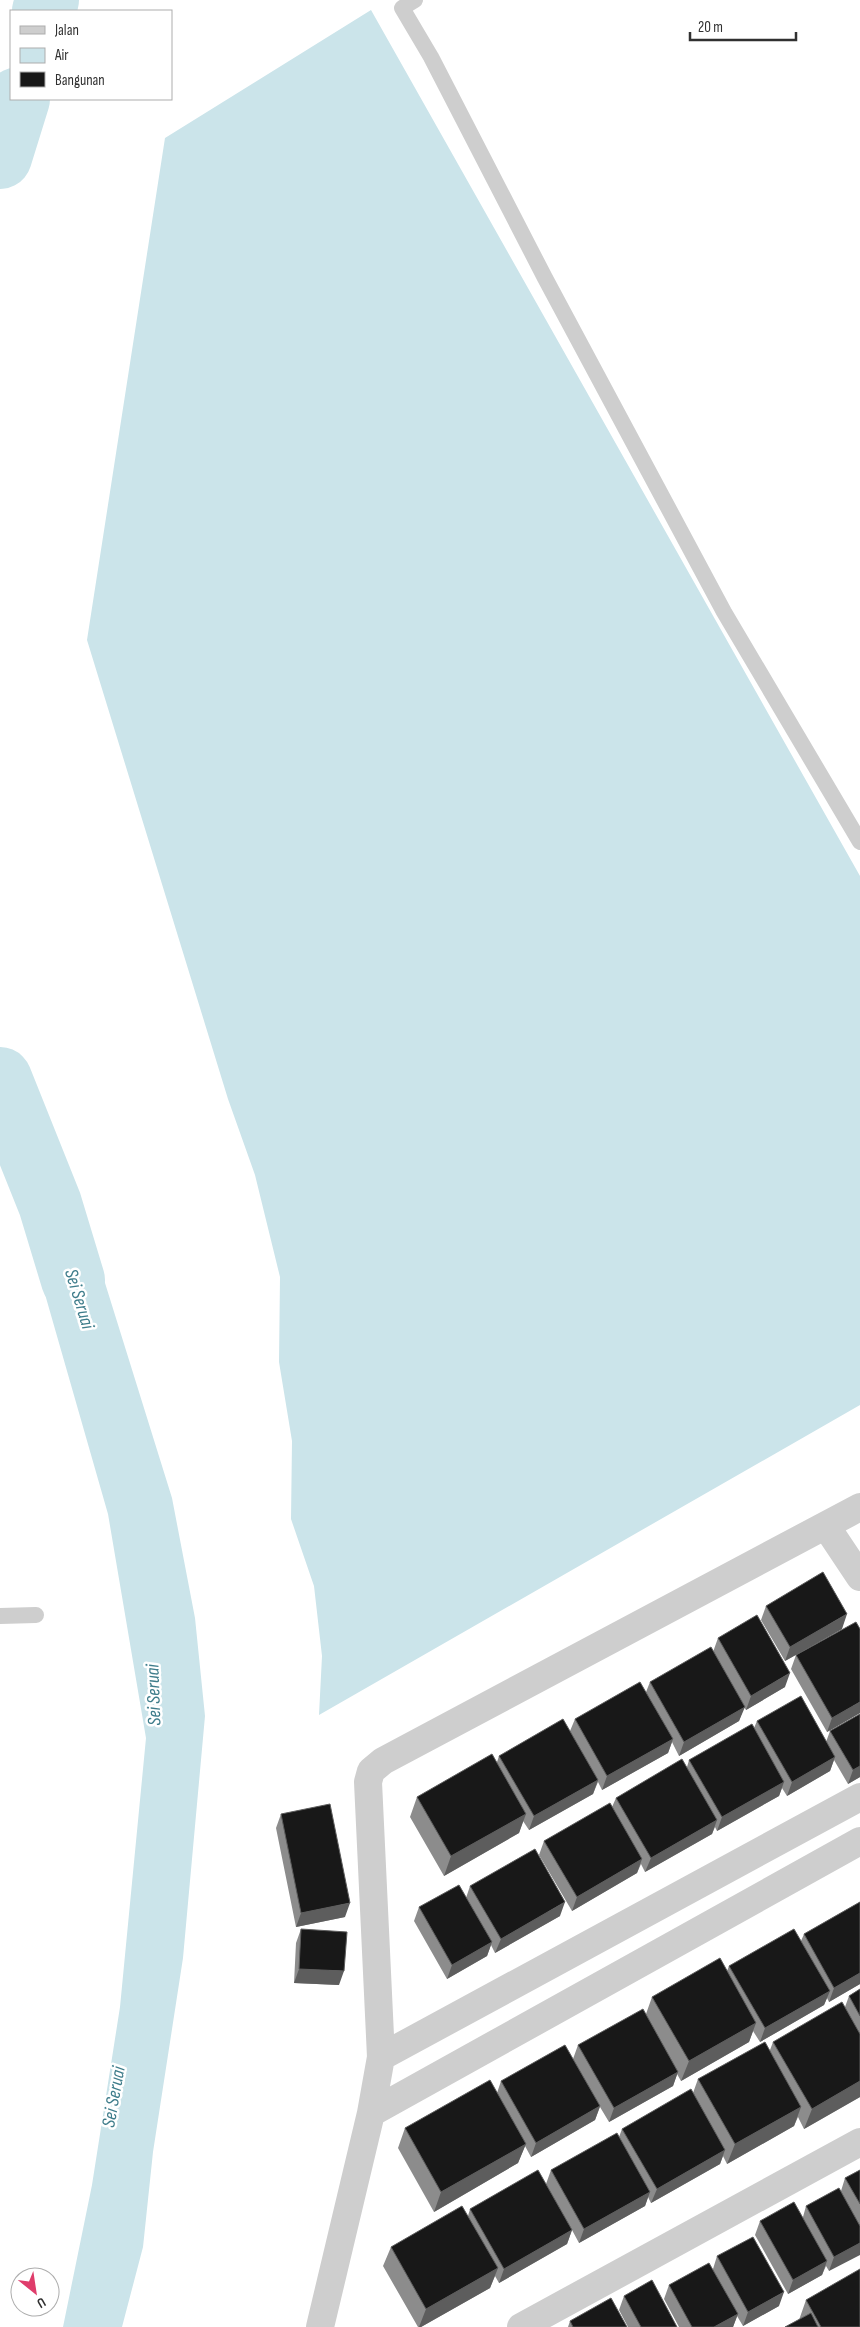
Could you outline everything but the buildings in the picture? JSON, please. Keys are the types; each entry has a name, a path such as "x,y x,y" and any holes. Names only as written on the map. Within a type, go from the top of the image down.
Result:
{"street":[{"path":"320,2327 371,2113 381,2057 368,1782 372,1771 383,1761 860,1507"},
{"path":"826,1526 860,1577"},
{"path":"381,2057 860,1797"},
{"path":"371,2113 860,1841"},
{"path":"521,2327 860,2142"}],"lane":[{"path":"404,3 545,278 724,612 860,842"},
{"path":"0,1616 36,1615"}],"water":[{"path":"371,10 860,876 860,1405 319,1715 322,1656 314,1586 291,1519 292,1441 279,1362 280,1277 255,1175 228,1099 87,640 165,138"},
{"path":"72,1177 172,1498 195,1618 205,1716 183,1958 153,2152 143,2247 122,2327 63,2327 92,2185 120,2007 146,1738 108,1514 22,1214"}],"waterway":[{"name":"Sei Seruai","path":"44,10 47,0"},
{"name":"Sei Seruai","path":"0,157 18,100"},
{"name":"Sei Seruai","path":"0,1079 50,1204 73,1280"}]}
